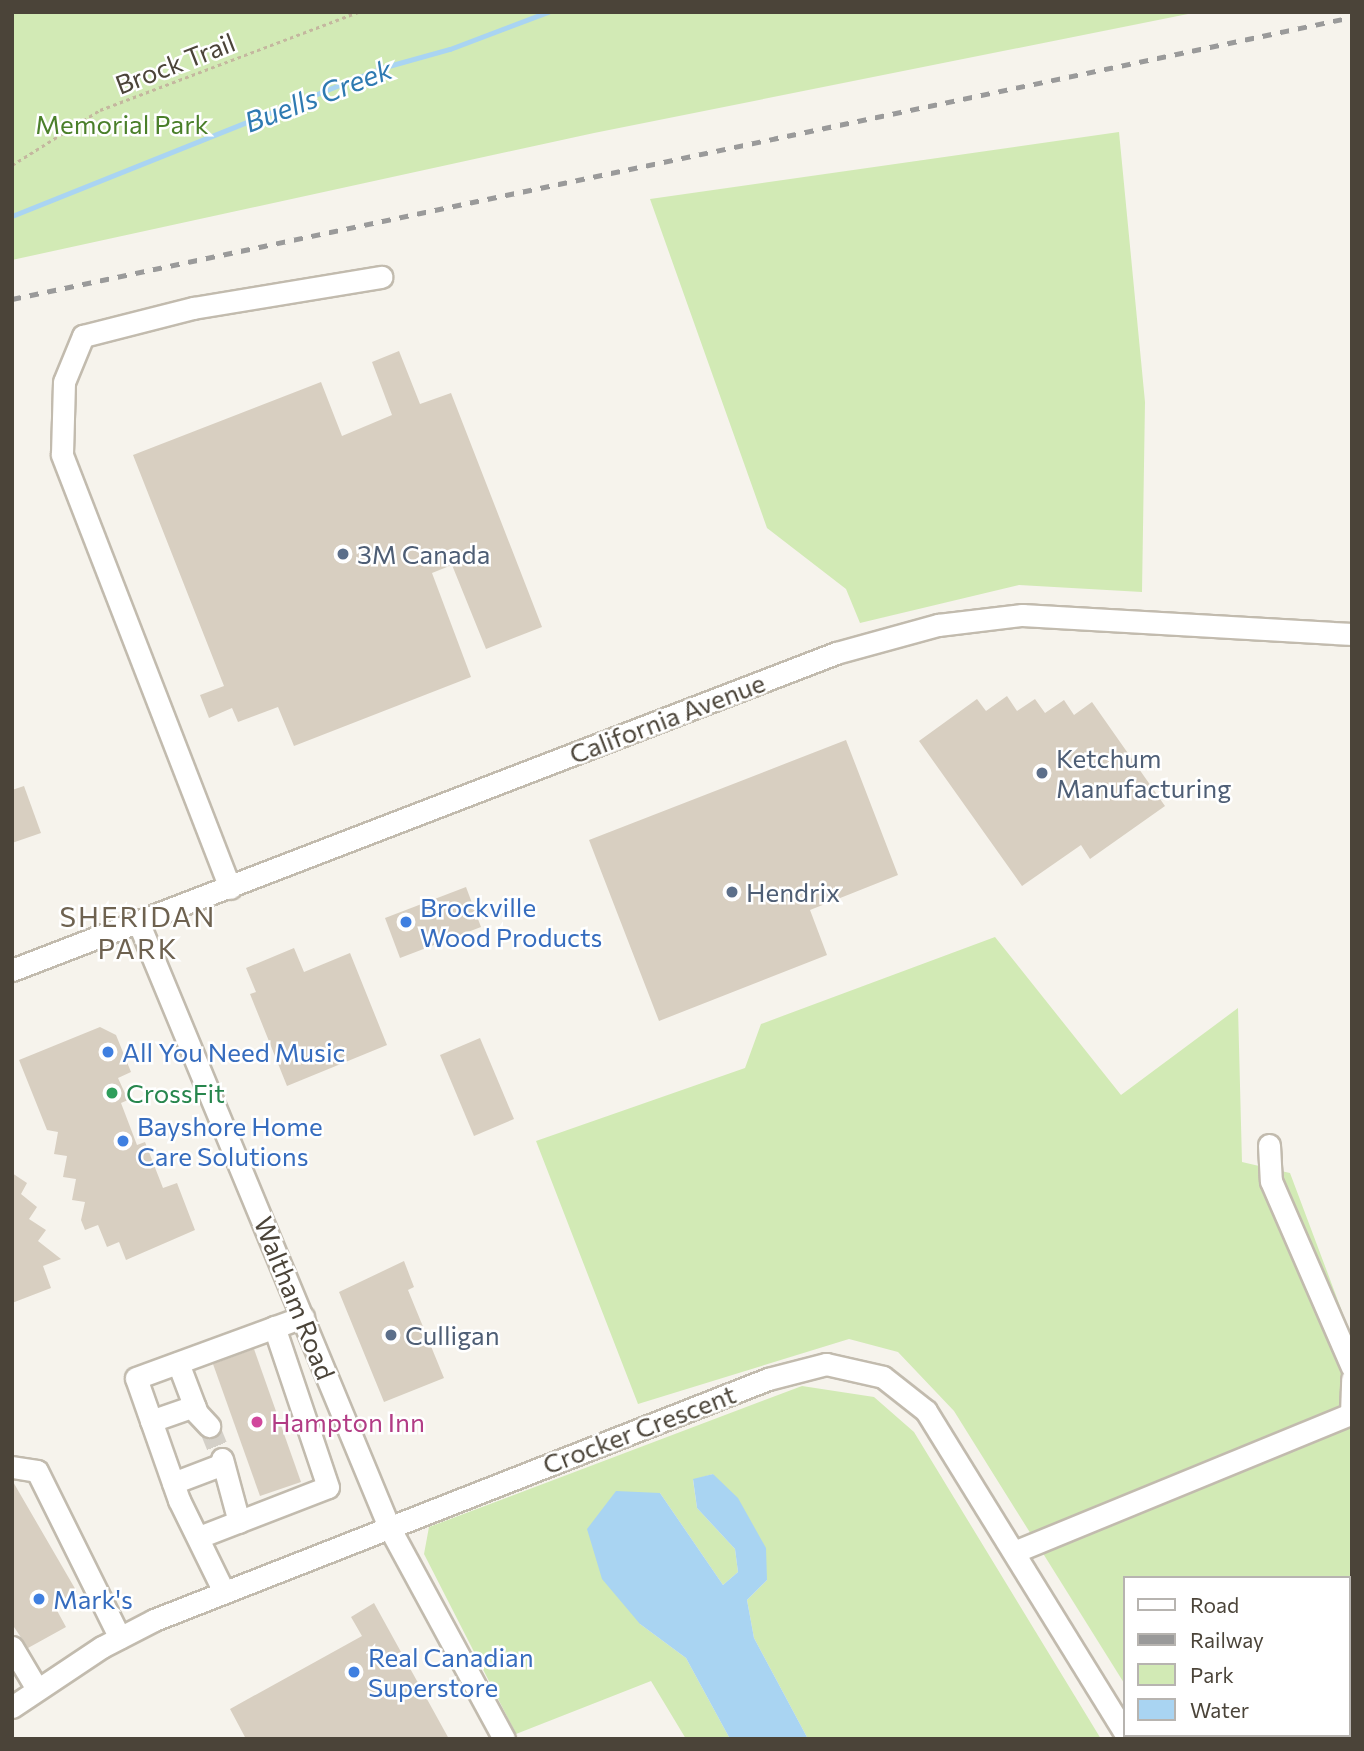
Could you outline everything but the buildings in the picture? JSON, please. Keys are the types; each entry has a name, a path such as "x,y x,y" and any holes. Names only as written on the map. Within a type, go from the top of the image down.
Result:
{"street":[{"path":"230,888 62,454 64,382 83,336 193,309 381,277"},
{"name":"California Avenue","path":"12,970 139,924 836,653 938,625 1021,615 1352,634"},
{"name":"Waltham Road","path":"139,924 389,1527 504,1739"},
{"path":"1269,1145 1271,1181 1352,1367"},
{"path":"224,1592 173,1483 136,1378 303,1317"},
{"path":"199,1537 328,1487 274,1327"},
{"path":"178,1363 194,1406 209,1426"},
{"name":"Crocker Crescent","path":"12,1707 120,1638 224,1592 768,1379 826,1364 883,1377 926,1411 1122,1727"},
{"path":"1014,1552 1351,1414 1352,1379"},
{"path":"151,1421 194,1406"},
{"path":"173,1483 223,1461 239,1522"},
{"path":"12,1467 37,1471 120,1638"},
{"path":"12,1647 37,1689"}],"path":[{"name":"Brock Trail","path":"12,165 100,110 358,12"}],"green space":[{"name":"Memorial Park","path":"12,12 1198,12 594,133 12,260"},
{"path":"1119,132 1145,402 1142,592 1019,585 860,623 846,589 767,528 650,199"},
{"path":"995,937 1121,1095 1238,1008 1242,1162 1290,1173 1352,1338 1352,1739 1159,1739 1158,1737 1350,1737 1350,1576 1122,1576 1122,1680 954,1411 898,1352 849,1339 638,1404 536,1141 745,1068 761,1024"},
{"path":"802,1386 874,1397 914,1432 1101,1739 808,1739 754,1638 747,1600 767,1580 713,1474 693,1480 697,1508 735,1549 738,1572 723,1585 660,1493 640,1624 686,1658 730,1739 686,1739 651,1681 516,1734 424,1554 429,1527"}],"water":[{"path":"713,1474 738,1498 766,1548 767,1580 747,1600 754,1638 808,1739 730,1739 686,1658 640,1624 602,1579 587,1529 616,1491 660,1493 723,1585 738,1572 735,1549 697,1508 693,1479"}],"waterway":[{"name":"Buells Creek","path":"12,216 385,67 450,49 548,12"}],"tunnel":[{"path":"209,1426 222,1459"}],"railway":[{"path":"12,299 1352,17"}],"place":[{"name":"3M Canada","path":"343,554"},
{"name":"Ketchum Manufacturing","path":"1042,773"},
{"name":"Hendrix","path":"732,892"},
{"name":"Brockville Wood Products","path":"406,922"},
{"name":"All You Need Music","path":"108,1052"},
{"name":"CrossFit","path":"112,1093"},
{"name":"Bayshore Home Care Solutions","path":"123,1141"},
{"name":"Culligan","path":"391,1335"},
{"name":"Hampton Inn","path":"257,1422"},
{"name":"Mark's","path":"39,1599"},
{"name":"Real Canadian Superstore","path":"354,1672"}],"district":[{"name":"SHERIDAN PARK","path":"138,932"}]}
